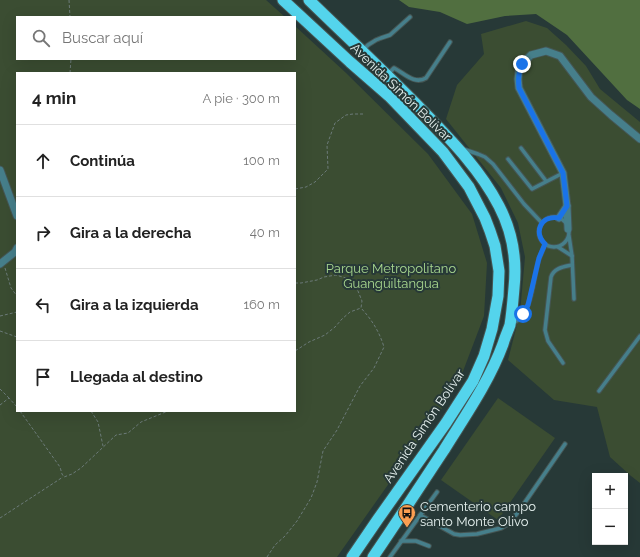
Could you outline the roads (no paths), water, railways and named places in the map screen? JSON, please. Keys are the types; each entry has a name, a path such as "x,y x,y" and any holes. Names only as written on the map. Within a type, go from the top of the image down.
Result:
{"highway":[{"name":"Avenida Simón Bolívar","path":"283,0 389,96 443,152 469,187 485,218 495,246 499,271 498,296 492,329 484,356 473,380 446,423 352,557"},
{"name":"Avenida Simón Bolívar","path":"309,0 387,75 458,147 483,180 500,206 509,230 514,252 515,277 512,312 509,326 499,354 488,378 375,556"}],"street":[{"path":"568,231 563,173 519,88 519,71 522,64 531,55 546,51 560,56 592,97 611,115 640,138"},
{"path":"0,170 16,214"},
{"path":"0,196 7,191"},
{"path":"559,218 567,206"},
{"path":"3,261 16,250"}],"lane":[{"path":"362,51 376,40 390,35 410,17"},
{"path":"387,75 392,68 394,68 415,81 421,81 426,78 450,42"},
{"path":"458,147 485,157 493,164 524,204 542,223"},
{"path":"522,148 546,181"},
{"path":"508,159 532,189 563,173"},
{"path":"572,256 558,247 549,246 542,241 539,232 542,223 545,220 550,218 559,218 566,224 572,256 574,299"},
{"path":"558,247 568,238 568,231"},
{"path":"509,326 521,318 528,305 539,258 545,244"},
{"path":"563,363 548,341 545,330 552,273 556,269 572,265"},
{"path":"599,392 640,336"},
{"path":"420,515 454,534 460,535 477,534 504,526 519,511 565,444"},
{"path":"390,557 437,492"},
{"path":"401,541 416,541 429,546"}],"place":[{"name":"Cementerio campo santo Monte Olivo","path":"407,528"}],"park label":[{"name":"Parque Metropolitano Guangüiltangua","path":"391,276"}]}
